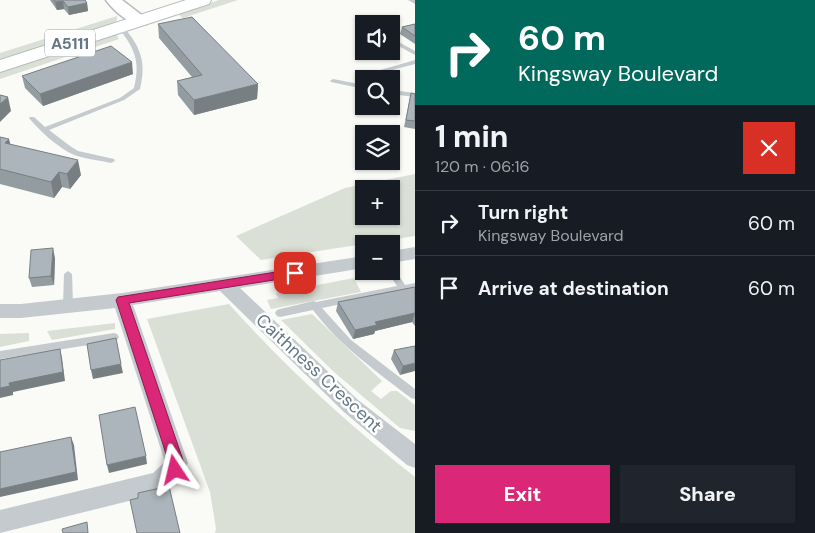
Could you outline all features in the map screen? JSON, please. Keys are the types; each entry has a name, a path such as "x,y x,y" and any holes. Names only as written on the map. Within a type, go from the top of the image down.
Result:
{"highway":[{"name":"A5111","path":"0,66 125,14 203,0"}],"street":[{"path":"400,255 415,252"},
{"path":"0,311 21,311 122,300 355,263"},
{"name":"Caithness Crescent","path":"225,285 351,406 415,458"},
{"path":"0,522 157,483 165,480 175,470 177,463 122,300"}],"lane":[{"path":"410,0 415,2"},
{"path":"44,130 122,99 138,89 142,66 130,36 125,14"},
{"path":"400,44 415,53"},
{"path":"386,70 415,62"},
{"path":"333,81 355,85"},
{"path":"400,93 415,95"},
{"path":"32,118 44,130 76,153 112,160"},
{"path":"68,274 68,306"},
{"path":"397,280 402,288"},
{"path":"280,313 415,286"},
{"path":"314,305 325,321 368,360 415,395"},
{"path":"0,355 114,337"}],"shaded area":[{"path":"219,0 238,0 183,18 178,14"},
{"path":"117,16 117,20 114,23 0,60 0,53"},
{"path":"116,33 119,39 0,79 0,72"},
{"path":"415,174 415,236 400,238 400,235 355,235 355,245 261,260 236,236 345,188 355,186 355,225 400,225 400,180 385,180"},
{"path":"354,278 361,292 271,309 267,300 278,298 276,293"},
{"path":"229,304 318,395 415,477 415,533 215,533 210,492 147,319"},
{"path":"312,314 382,381 371,391 381,399 391,391 397,391 415,405 415,431 400,428 334,372 281,320"},
{"path":"115,323 115,329 52,340 47,331"},
{"path":"29,333 29,341 0,347 0,334"}],"building":[{"path":"54,0 85,0 87,3 68,7 63,1 55,2"},
{"path":"192,17 258,84 194,100 177,81 202,75 158,24"},
{"path":"415,24 415,36 402,27"},
{"path":"111,46 132,62 40,94 22,76"},
{"path":"411,93 415,94 415,121 406,120"},
{"path":"0,95 8,97 0,104"},
{"path":"0,137 9,139 5,143 78,160 67,174 59,172 51,182 0,169"},
{"path":"53,248 51,276 29,278 31,250"},
{"path":"415,287 415,313 375,322 377,325 355,330 338,302"},
{"path":"116,338 121,364 91,370 87,344"},
{"path":"415,346 415,363 403,366 394,350"},
{"path":"60,349 63,372 9,383 10,386 0,388 0,360"},
{"path":"135,407 146,456 107,465 99,415"},
{"path":"71,437 76,472 0,489 0,452"},
{"path":"169,486 180,533 137,533 130,500 138,498 138,493"},
{"path":"87,522 88,533 63,533 62,529"}],"route":[{"path":"175,470 177,463 122,300 295,273"}]}
